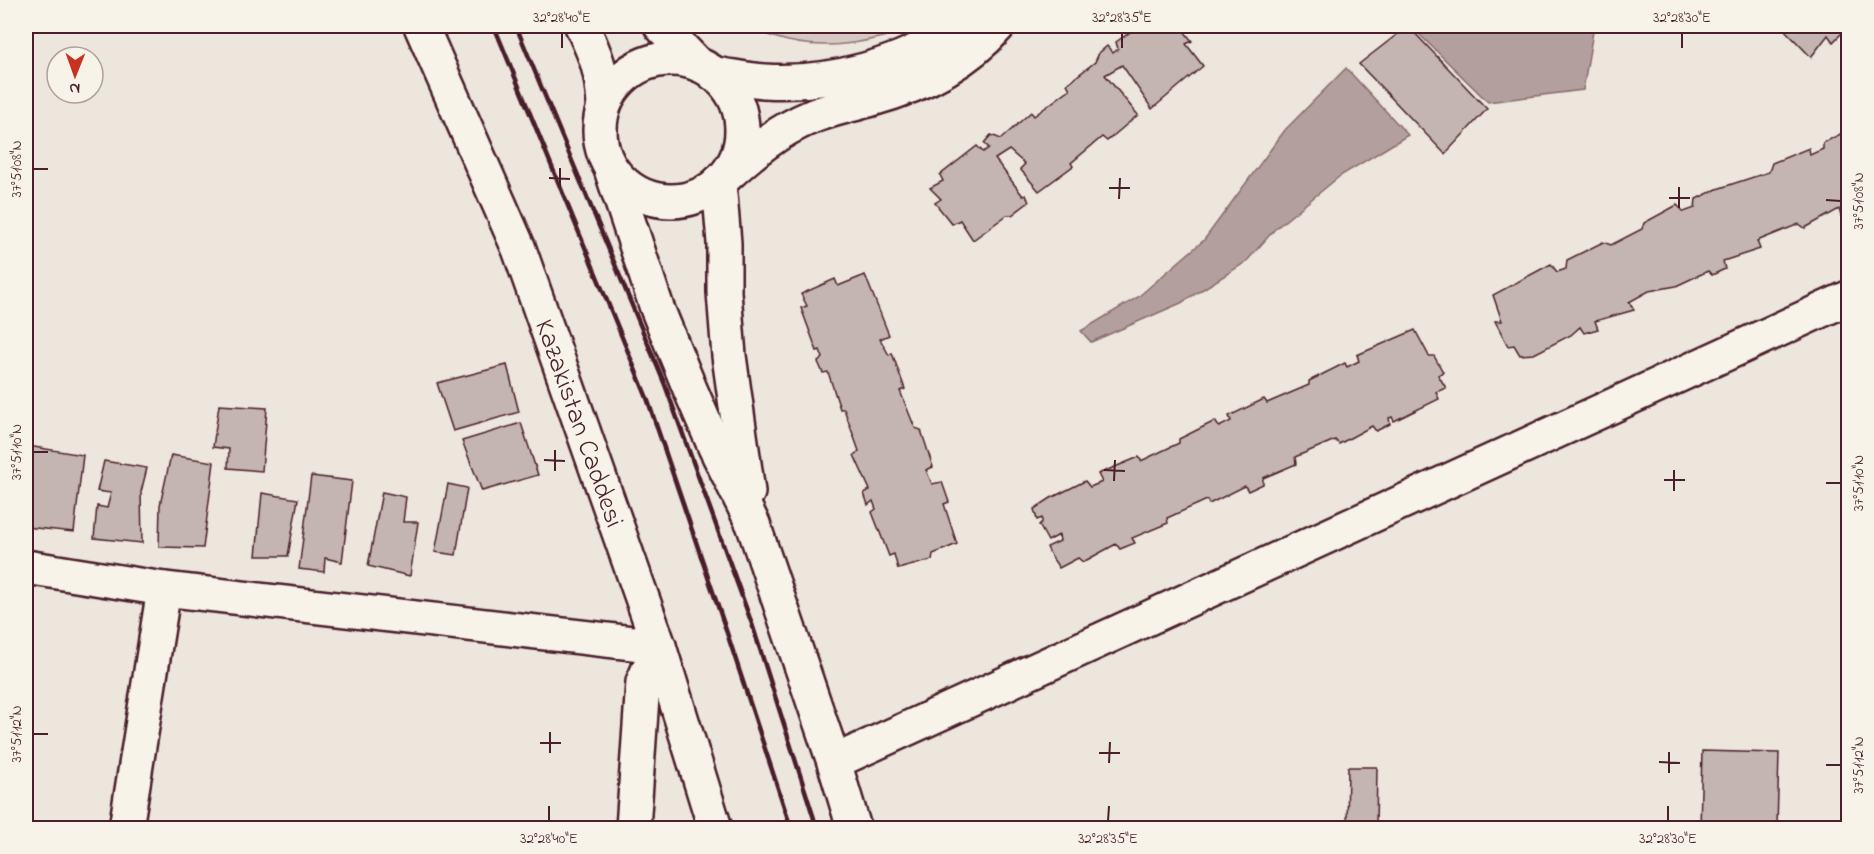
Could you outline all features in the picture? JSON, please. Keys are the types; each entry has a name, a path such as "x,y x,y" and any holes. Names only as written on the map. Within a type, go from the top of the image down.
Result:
{"main road":[{"name":"Kazakistan Caddesi","path":"421,26 519,249 659,646 715,828"},
{"path":"582,26 598,60 603,83 604,105"},
{"path":"661,26 706,69 723,81 735,98 742,118 742,140 736,160 722,180 724,292 729,356 753,524"},
{"path":"854,828 834,762 753,524 715,447 657,308 602,147 599,124 604,105 614,87 628,72 647,63 667,59 687,61 706,69 762,81 788,82 841,76 867,70 902,56 929,43 955,26"},
{"path":"611,169 623,183 656,200 675,201 693,197 710,189 766,141 789,127 812,117 899,91 919,82 968,54 998,26"},
{"path":"834,762 1848,298"},
{"path":"26,567 164,589 659,646 643,682 633,828"},
{"path":"126,828 164,589"}],"shaded area":[{"path":"749,26 922,26 867,41 811,45 764,34"},
{"path":"1435,26 1594,26 1583,90 1488,102 1419,34"},
{"path":"1346,68 1408,135 1340,176 1275,229 1246,262 1181,303 1091,342 1081,331 1138,297 1204,240 1285,130"},
{"path":"1848,760 1848,828 1842,828 1843,764"}],"building":[{"path":"1139,26 1180,26 1192,41 1186,44 1203,66 1152,109 1122,65 1105,75 1138,115 1107,141 1102,137 1071,163 1073,166 1039,191 1020,169 1025,164 1009,150 995,159 1023,196 1026,195 1029,202 973,240 960,220 952,224 935,203 941,199 930,188 943,181 940,175 977,146 983,152 989,148 984,143 991,135 1001,139 1031,112 1034,116 1070,89 1067,84 1095,62 1099,53 1107,46 1113,53 1118,49 1116,42"},
{"path":"1408,26 1487,109 1445,154 1359,64"},
{"path":"1781,26 1848,27 1833,42 1828,35 1811,57"},
{"path":"1848,130 1848,212 1841,216 1839,209 1805,228 1799,224 1757,241 1760,249 1723,261 1725,269 1712,275 1708,271 1676,286 1649,291 1629,302 1634,310 1595,321 1598,329 1584,333 1580,327 1571,335 1534,354 1520,355 1514,345 1508,346 1495,321 1502,321 1493,295 1551,264 1557,272 1566,269 1567,260 1603,242 1611,245 1642,229 1644,223 1677,205 1684,212 1695,208 1696,199 1717,189 1769,172 1772,163 1809,148 1810,155 1823,149 1823,143"},
{"path":"865,275 889,335 880,339 889,355 892,353 905,389 900,391 915,428 921,430 933,467 926,470 932,484 942,482 949,502 944,504 957,544 933,554 932,560 898,569 894,554 889,556 872,512 876,509 873,501 868,505 864,493 870,490 854,455 859,451 844,409 840,409 828,372 823,373 818,362 823,358 820,350 817,351 801,308 807,306 801,294 835,279 838,286"},
{"path":"1415,330 1429,356 1434,356 1443,372 1438,375 1446,388 1436,392 1439,399 1394,421 1392,417 1389,418 1390,424 1376,431 1372,426 1339,444 1335,440 1295,457 1296,464 1263,478 1263,484 1248,491 1245,486 1209,504 1207,500 1167,518 1168,523 1132,538 1135,543 1120,549 1116,544 1083,562 1078,558 1059,568 1051,556 1047,547 1060,541 1059,535 1048,541 1039,525 1042,518 1037,520 1034,509 1051,498 1085,481 1090,487 1102,482 1098,474 1139,457 1141,461 1179,443 1179,439 1215,421 1219,427 1231,421 1229,416 1264,399 1267,403 1309,385 1309,381 1345,363 1347,367 1359,361 1357,355"},
{"path":"507,365 519,412 453,431 437,383"},
{"path":"219,405 267,408 262,471 228,468 229,449 213,447"},
{"path":"521,423 538,475 482,491 462,441"},
{"path":"28,446 83,455 74,532 26,527"},
{"path":"171,455 214,462 203,548 159,547 160,505"},
{"path":"104,461 147,468 141,492 142,543 94,538 97,506 107,508 111,493 97,491"},
{"path":"311,476 352,481 342,562 325,558 324,572 299,569"},
{"path":"448,484 467,488 456,555 435,552"},
{"path":"382,492 406,497 403,522 418,522 410,576 368,566"},
{"path":"262,493 298,499 288,556 256,556"},
{"path":"1702,751 1779,753 1777,828 1700,828"},
{"path":"1348,767 1377,767 1376,828 1347,828"}],"railway":[{"path":"494,26 647,398 791,828"},
{"path":"516,26 665,385 752,624 817,828"}]}
